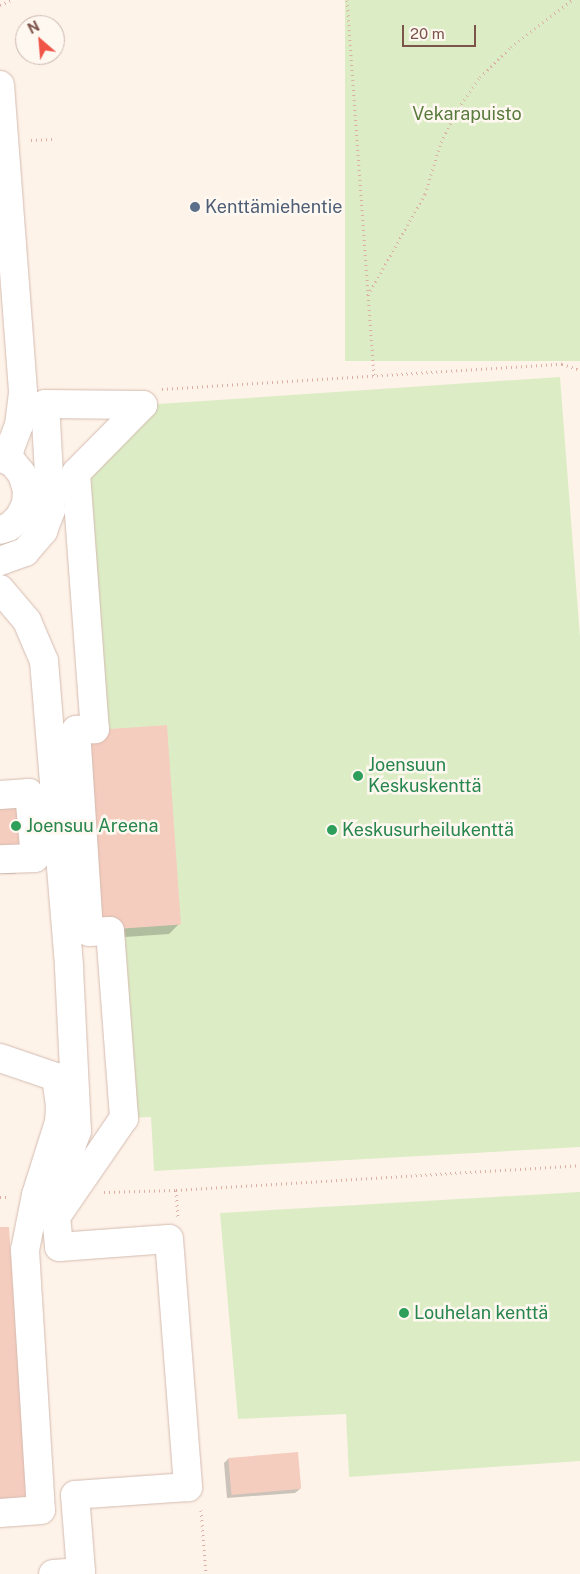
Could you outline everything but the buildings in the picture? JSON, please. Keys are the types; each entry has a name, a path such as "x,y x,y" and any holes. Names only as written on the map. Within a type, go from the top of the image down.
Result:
{"street":[{"path":"0,85 23,393 19,425 10,449 1,457 13,463 22,474 27,490 26,504 19,518 9,527 0,530"},
{"path":"0,561 25,552 43,531 51,510 44,404 143,404 76,473 95,729 76,730 89,932 110,931 124,1118 63,1194"},
{"path":"0,589 27,621 44,661 69,968 72,1067 77,1131 56,1217 59,1247 169,1240 188,1487 75,1495 81,1572 53,1574"},
{"path":"0,795 29,793 35,858 0,858"},
{"path":"0,1044 28,1055 72,1067"},
{"path":"0,1058 56,1077 60,1105 59,1122 36,1195 25,1250 41,1510 0,1512"}],"path":[{"path":"0,5 11,0"},
{"path":"346,0 374,376"},
{"path":"368,296 426,194 441,142 458,108 475,84 511,47 572,0"},
{"path":"156,390 562,364 580,370"},
{"path":"63,1194 176,1190 580,1165"}],"green space":[{"name":"Vekarapuisto","path":"345,0 580,0 580,361 345,361"},
{"name":"Keskusurheilukenttä","path":"560,377 580,637 580,1147 154,1171 151,1117 124,1118 76,473 143,405"},
{"name":"Louhelan kenttä","path":"580,1192 580,1461 349,1477 346,1414 238,1419 220,1213"}],"place":[{"name":"Kenttämiehentie","path":"195,207"},
{"name":"Joensuun Keskuskenttä","path":"358,776"},
{"name":"Joensuu Areena","path":"16,826"},
{"name":"Keskusurheilukenttä","path":"332,830"},
{"name":"Louhelan kenttä","path":"404,1313"}]}
